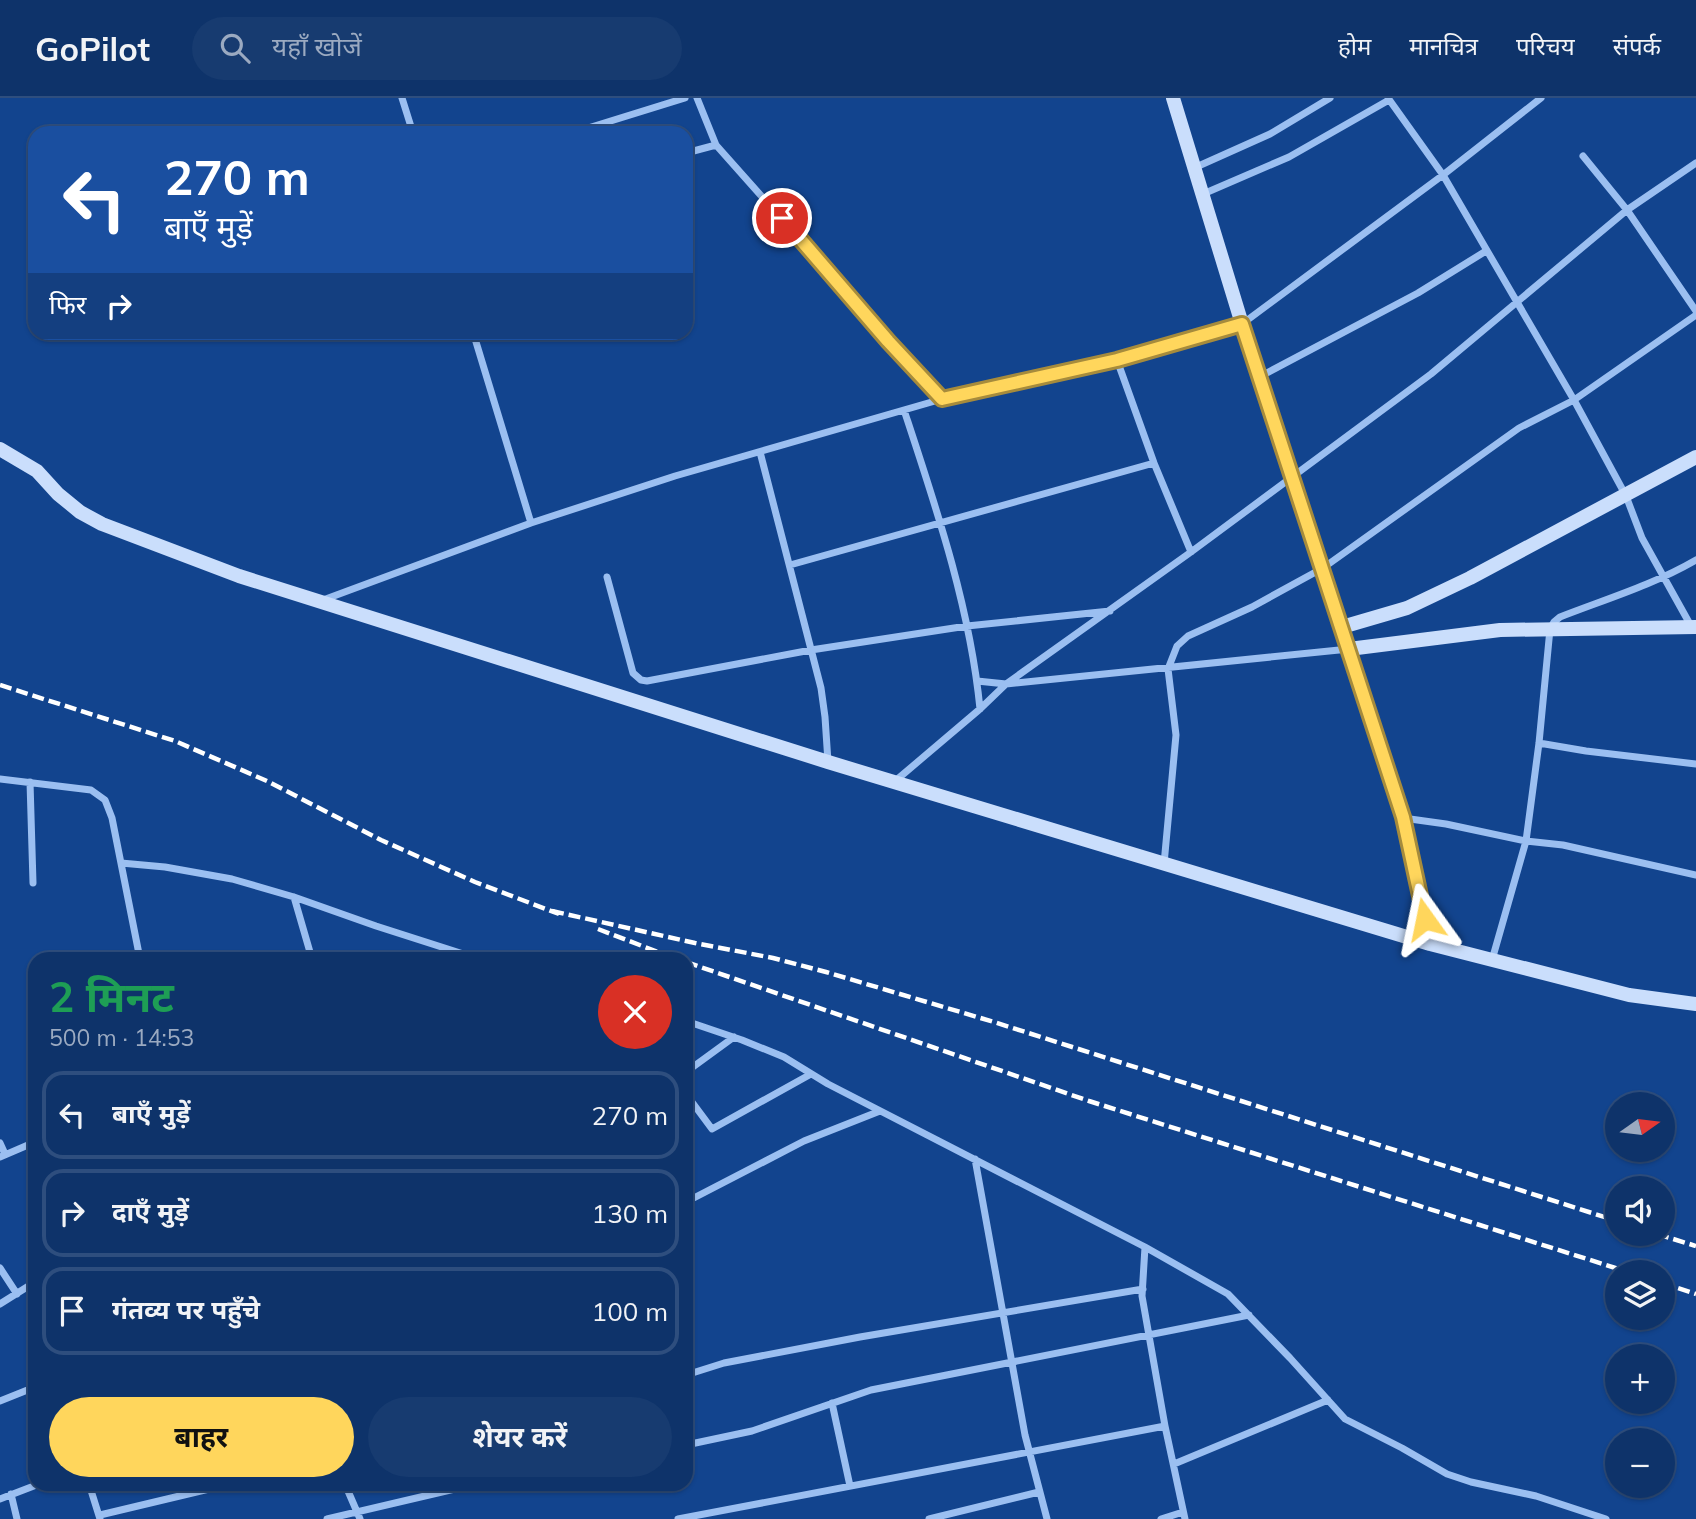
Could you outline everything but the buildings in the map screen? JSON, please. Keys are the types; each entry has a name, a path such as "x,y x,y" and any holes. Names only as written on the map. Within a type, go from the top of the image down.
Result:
{"street":[{"path":"402,98 410,126"},
{"path":"595,126 685,98"},
{"path":"697,98 716,145 942,399"},
{"path":"1173,98 1242,324 1403,817 1430,944"},
{"path":"1194,168 1270,134 1330,98"},
{"path":"323,601 531,523 675,476 942,399 1117,360 1242,324 1443,175 1541,98"},
{"path":"978,681 1006,684 1168,669 1500,630 1693,627 1642,538 1626,496 1574,400 1443,175 1389,99 1289,157 1201,195"},
{"path":"693,151 716,145"},
{"path":"1164,864 1176,735 1168,669 1177,646 1188,636 1252,607 1323,568 1519,428 1574,400 1696,313 1627,210 1583,156"},
{"path":"894,782 1006,684 1191,552 1431,374 1627,210 1696,163"},
{"path":"1261,376 1418,293 1486,251"},
{"path":"475,340 531,523"},
{"path":"1117,360 1154,463 1191,552"},
{"path":"904,410 941,524 967,626 978,681 980,709"},
{"path":"0,449 37,471 58,494 80,512 102,524 239,576 828,762 1430,944 1629,995 1696,1004"},
{"path":"760,452 824,707 828,762"},
{"path":"1342,627 1407,608 1495,565 1696,457"},
{"path":"790,565 1154,463"},
{"path":"1492,960 1526,841 1550,629 1553,622 1665,578 1696,560"},
{"path":"607,577 634,673 641,680 656,680 811,650 967,626 1110,611"},
{"path":"1539,743 1696,764"},
{"path":"0,779 91,790 105,800 112,818 139,952"},
{"path":"30,782 33,883"},
{"path":"1403,817 1526,841 1563,845 1696,875"},
{"path":"121,863 165,867 232,879 457,952"},
{"path":"294,897 310,952"},
{"path":"693,1023 784,1057 880,1111 1145,1247 1228,1294 1345,1419 1447,1474 1536,1496 1606,1519"},
{"path":"693,1067 734,1037"},
{"path":"693,1103 712,1129 811,1074"},
{"path":"693,1198 804,1141 880,1111"},
{"path":"0,1143 2,1156 28,1145"},
{"path":"975,1159 1030,1453 1047,1519"},
{"path":"1145,1247 1143,1289 1149,1335 1184,1516 1161,1519"},
{"path":"0,1268 17,1294"},
{"path":"0,1304 28,1287"},
{"path":"693,1373 724,1363 1143,1289"},
{"path":"693,1444 752,1431 871,1390 1249,1315"},
{"path":"0,1401 28,1390"},
{"path":"1174,1464 1328,1400"},
{"path":"832,1403 850,1486"},
{"path":"678,1519 1165,1426"},
{"path":"0,1499 28,1488"},
{"path":"91,1491 100,1517 202,1491"},
{"path":"348,1491 358,1515"},
{"path":"327,1519 358,1515 450,1491"},
{"path":"929,1519 1039,1492"},
{"path":"11,1494 17,1519"}],"railway":[{"path":"0,685 175,741 267,781 381,840 475,882 559,914"},
{"path":"552,911 773,958 826,972 994,1022 1605,1217"},
{"path":"598,929 658,952"},
{"path":"693,964 1089,1101 1605,1265"},
{"path":"1675,1240 1696,1246"},
{"path":"1675,1287 1696,1294"}],"route":[{"path":"782,218 942,399 1117,360 1242,324 1403,817 1425,919"}]}
